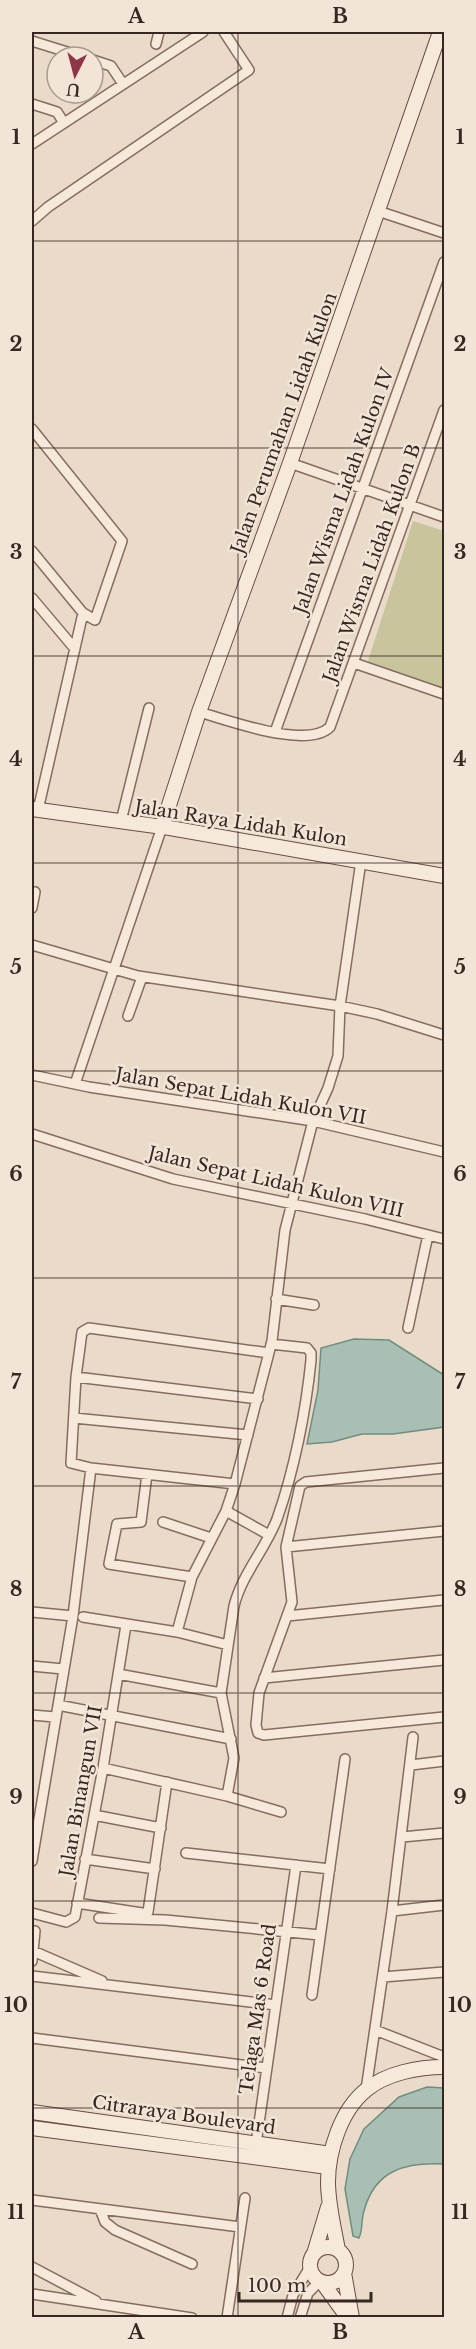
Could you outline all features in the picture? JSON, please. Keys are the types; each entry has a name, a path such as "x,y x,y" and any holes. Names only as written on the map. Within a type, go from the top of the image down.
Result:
{"main road":[{"name":"Jalan Perumahan Lidah Kulon","path":"162,827 199,712 290,463 440,32"},
{"name":"Jalan Raya Lidah Kulon","path":"35,809 162,827 444,876"},
{"path":"350,2318 344,2273 345,2260 338,2250 329,2202 330,2161 350,2109 366,2090 412,2070 444,2067"},
{"name":"Citraraya Boulevard","path":"32,2112 330,2161"},
{"name":"Citraraya Boulevard","path":"32,2128 255,2150"},
{"path":"329,2202 312,2260 312,2274 321,2281 350,2318"},
{"path":"312,2260 325,2247 338,2250"},
{"path":"321,2281 335,2281 344,2273"}],"street":[{"path":"156,44 159,32"},
{"path":"32,144 203,32"},
{"path":"32,221 48,207 249,70 224,32"},
{"path":"105,64 111,66 123,84"},
{"path":"32,104 57,112 64,123"},
{"path":"378,211 444,233"},
{"name":"Jalan Wisma Lidah Kulon IV","path":"275,732 444,262"},
{"name":"Jalan Wisma Lidah Kulon B","path":"275,732 300,737 316,735 330,727 444,410"},
{"path":"32,429 122,541 95,620 82,613 32,551"},
{"path":"290,463 444,517"},
{"path":"32,598 75,650"},
{"path":"35,809 75,650 82,613"},
{"path":"354,663 444,694"},
{"path":"121,821 149,708"},
{"path":"199,712 275,732"},
{"path":"75,1084 116,970 162,827"},
{"path":"177,1632 192,1577 226,1511 258,1399 270,1348 280,1259 292,1203 313,1121 334,1073 340,1006 361,861"},
{"path":"32,908 35,892"},
{"path":"32,945 142,977 340,1006 377,1014 444,1035"},
{"path":"128,1017 142,977"},
{"name":"Jalan Sepat Lidah Kulon VII","path":"32,1075 75,1084 313,1121 444,1152"},
{"name":"Jalan Sepat Lidah Kulon VIII","path":"32,1137 173,1179 292,1203 444,1239"},
{"path":"408,1328 428,1235"},
{"path":"276,1299 314,1305"},
{"path":"227,1796 234,1758 221,1693 228,1645 238,1593 281,1507 298,1435 311,1353 307,1348 270,1348 86,1328 80,1340 70,1462 76,1466 91,1468 235,1484"},
{"path":"76,1377 258,1399"},
{"path":"74,1418 248,1435"},
{"path":"32,1861 63,1669 78,1617 91,1468"},
{"path":"444,1468 306,1482 300,1486 286,1547 292,1602 259,1693 256,1725 258,1733 264,1736 444,1717"},
{"path":"147,1474 141,1522 117,1524 109,1564 192,1577"},
{"path":"226,1511 269,1535"},
{"path":"163,1522 211,1538"},
{"path":"286,1547 444,1531"},
{"path":"287,1616 444,1600"},
{"path":"32,1612 177,1632 228,1645"},
{"name":"Jalan Binangun VII","path":"32,1913 70,1921 75,1917 103,1768 126,1624"},
{"path":"264,1678 444,1660"},
{"path":"32,1666 63,1669"},
{"path":"118,1674 221,1693"},
{"path":"58,1705 231,1739"},
{"path":"32,1715 55,1717"},
{"path":"366,2090 402,1837 413,1737"},
{"path":"312,1995 345,1759"},
{"path":"411,1765 444,1761"},
{"path":"103,1768 227,1796 281,1812"},
{"path":"77,1903 147,1913 167,1782"},
{"path":"94,1815 160,1828"},
{"path":"402,1837 444,1833"},
{"path":"186,1853 330,1869"},
{"path":"85,1859 155,1869"},
{"name":"Telaga Mas 6 Road","path":"255,2150 296,1865"},
{"path":"392,1911 444,1905"},
{"path":"99,1918 165,1920 320,1935"},
{"path":"35,1931 32,1956 114,1986"},
{"path":"383,1977 444,1972"},
{"path":"32,1976 276,2005"},
{"path":"375,2030 444,2057"},
{"path":"32,2038 266,2068"},
{"path":"227,2318 245,2198"},
{"path":"32,2200 240,2227"},
{"path":"100,2209 105,2222 115,2230 192,2264"},
{"path":"287,2318 293,2295 312,2260"},
{"path":"32,2267 104,2305"},
{"path":"300,2318 308,2293 321,2281"},
{"path":"32,2294 192,2318"}],"shaded area":[{"path":"413,521 444,531 444,689 367,664"},
{"path":"354,1339 389,1340 444,1375 444,1427 393,1434 362,1434 332,1442 307,1444 318,1390 321,1348"},
{"path":"427,2087 444,2088 444,2164 405,2167 384,2177 369,2197 363,2214 359,2238 353,2236 345,2189 350,2159 364,2129 399,2097"}]}
